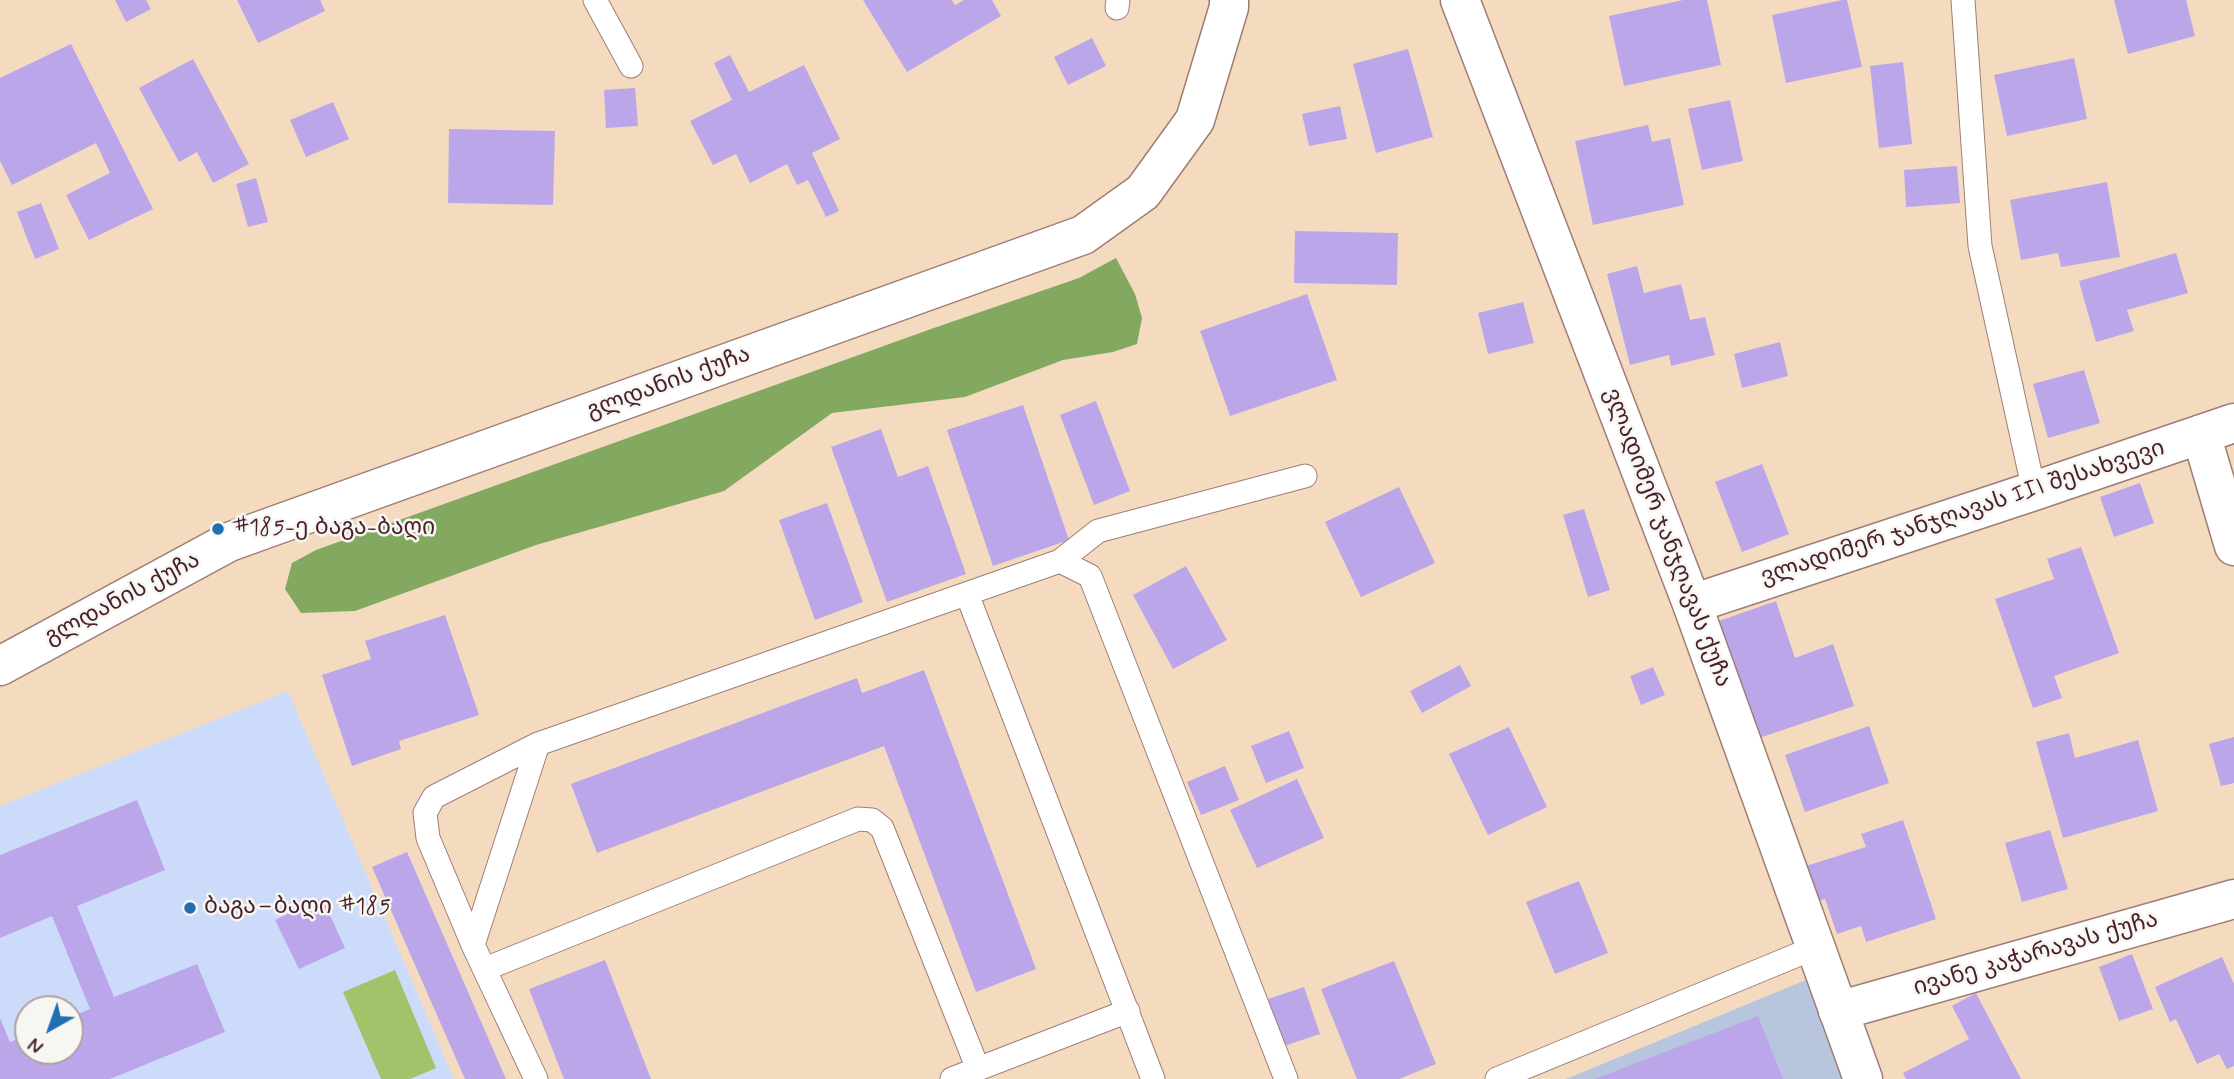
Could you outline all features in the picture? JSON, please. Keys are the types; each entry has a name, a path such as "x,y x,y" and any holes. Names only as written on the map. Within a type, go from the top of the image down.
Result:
{"street":[{"name":"გლდანის ქუჩა","path":"0,666 229,542 1083,235 1143,192 1195,120 1229,0"},
{"name":"ვლადიმერ ჯანჯღავას ქუჩა","path":"1460,0 1692,604 1863,1079"},
{"name":"ვლადიმერ ჯანჯღავას III შესახვევი","path":"1692,604 2218,428"},
{"path":"2218,428 2234,545"},
{"name":"ივანე კაჭარავას ქუჩა","path":"1838,1011 2234,899"}],"lane":[{"path":"595,0 631,66"},
{"path":"1963,0 1980,246 2034,491"},
{"path":"536,1079 428,838 425,813 434,797 538,744 1060,561 1098,531 1305,476"},
{"path":"1060,561 1090,576 1286,1079"},
{"path":"968,594 1153,1079"},
{"path":"474,945 538,744"},
{"path":"485,969 858,818 872,820 882,828 978,1069"},
{"path":"1497,1079 1814,948"},
{"path":"951,1079 1128,1011"}],"shaded area":[{"name":"ბაგა–ბაღი #185","path":"288,691 454,1079 0,1079 0,806"},
{"path":"1806,980 1845,1079 1566,1079"}],"green space":[{"path":"1116,258 1135,294 1142,318 1137,344 1113,352 1063,360 965,397 832,413 724,491 536,545 355,611 301,613 285,589 292,563 316,550 1079,278"},
{"path":"395,970 436,1068 410,1079 381,1079 343,992"}],"building":[{"path":"115,0 146,0 151,9 126,22"},
{"path":"237,0 320,0 325,11 258,43"},
{"path":"863,0 952,0 955,5 964,0 992,0 1001,16 907,72"},
{"path":"1683,0 1707,0 1721,65 1624,86 1609,16"},
{"path":"1847,0 1862,67 1786,83 1772,15"},
{"path":"2114,0 2186,0 2195,36 2128,54"},
{"path":"1092,38 1106,66 1068,85 1054,57"},
{"path":"71,44 153,209 89,240 66,195 110,173 96,143 12,185 0,161 0,78"},
{"path":"1408,49 1433,137 1376,153 1353,64"},
{"path":"730,55 749,92 804,65 840,139 812,153 839,211 826,217 808,180 797,185 787,164 750,183 736,154 713,165 690,121 732,100 714,63"},
{"path":"2074,58 2087,119 2007,136 1994,75"},
{"path":"193,59 249,164 213,183 197,152 179,162 139,88"},
{"path":"1903,62 1912,144 1879,148 1870,66"},
{"path":"635,88 638,126 606,128 604,90"},
{"path":"1730,100 1743,161 1702,170 1688,109"},
{"path":"333,102 349,139 306,157 290,120"},
{"path":"1340,106 1347,139 1309,146 1302,114"},
{"path":"1648,125 1652,142 1670,138 1684,205 1593,225 1575,141"},
{"path":"449,129 555,131 553,205 448,203"},
{"path":"1957,166 1960,203 1906,207 1904,170"},
{"path":"256,178 268,222 248,227 236,184"},
{"path":"2107,182 2120,257 2061,267 2058,253 2021,260 2010,200"},
{"path":"41,203 59,249 35,259 17,212"},
{"path":"1295,231 1398,233 1397,285 1294,283"},
{"path":"2176,253 2188,293 2127,310 2134,331 2096,342 2079,281"},
{"path":"1637,266 1644,293 1681,284 1690,320 1705,317 1715,355 1671,366 1669,355 1630,365 1607,274"},
{"path":"1307,294 1337,380 1230,416 1200,331"},
{"path":"1523,302 1534,343 1488,354 1478,313"},
{"path":"1780,342 1788,376 1742,388 1734,354"},
{"path":"2084,370 2100,423 2048,438 2033,384"},
{"path":"1096,401 1130,491 1094,505 1060,415"},
{"path":"1023,405 1069,540 993,566 947,430"},
{"path":"881,429 898,477 928,466 966,574 887,602 831,447"},
{"path":"1762,464 1789,534 1742,552 1715,482"},
{"path":"2140,483 2154,523 2114,537 2100,497"},
{"path":"1399,487 1435,563 1361,597 1325,522"},
{"path":"827,503 863,602 815,620 779,520"},
{"path":"1584,509 1610,590 1588,597 1563,515"},
{"path":"2081,547 2119,653 2054,676 2062,698 2033,708 1995,599 2054,579 2047,559"},
{"path":"1186,566 1227,640 1173,669 1133,595"},
{"path":"1776,601 1795,658 1833,644 1854,706 1756,739 1716,622"},
{"path":"445,615 479,715 399,741 401,749 352,766 322,675 371,659 365,641"},
{"path":"1460,665 1471,686 1422,713 1410,691"},
{"path":"1653,667 1665,695 1641,705 1630,676"},
{"path":"924,670 1036,969 976,992 884,746 597,853 571,784 857,678 862,693"},
{"path":"1869,726 1889,783 1805,812 1785,755"},
{"path":"1509,727 1547,807 1488,835 1449,754"},
{"path":"1289,731 1304,768 1266,783 1251,746"},
{"path":"2069,733 2075,758 2138,740 2158,811 2063,838 2036,742"},
{"path":"2234,737 2234,783 2221,786 2209,744"},
{"path":"1225,766 1239,800 1201,815 1187,782"},
{"path":"1297,779 1324,838 1257,868 1230,810"},
{"path":"137,800 165,870 77,906 114,997 197,964 225,1032 110,1079 0,1079 0,1018 10,1042 14,1040 14,1065 84,1065 84,1011 90,1009 52,916 0,938 0,855"},
{"path":"1903,820 1936,919 1866,942 1861,926 1837,934 1825,899 1817,901 1806,866 1866,847 1861,834"},
{"path":"2050,830 2068,889 2022,902 2005,843"},
{"path":"407,852 506,1079 465,1079 372,867"},
{"path":"1579,881 1608,953 1555,974 1526,902"},
{"path":"322,898 345,948 299,969 275,920"},
{"path":"2132,954 2153,1009 2119,1021 2099,967"},
{"path":"2222,957 2234,984 2234,1066 2227,1069 2219,1054 2197,1064 2176,1019 2170,1022 2155,987"},
{"path":"605,960 651,1079 564,1079 529,989"},
{"path":"1394,961 1436,1064 1399,1079 1357,1079 1321,989"},
{"path":"1304,987 1320,1034 1284,1046 1268,999"},
{"path":"1976,993 2021,1079 1906,1079 1903,1073 1969,1039 1952,1006"},
{"path":"1758,1016 1783,1079 1595,1079"}],"place":[{"name":"#185-ე ბაგა-ბაღი","path":"218,529"},
{"name":"ბაგა–ბაღი #185","path":"190,908"}]}
